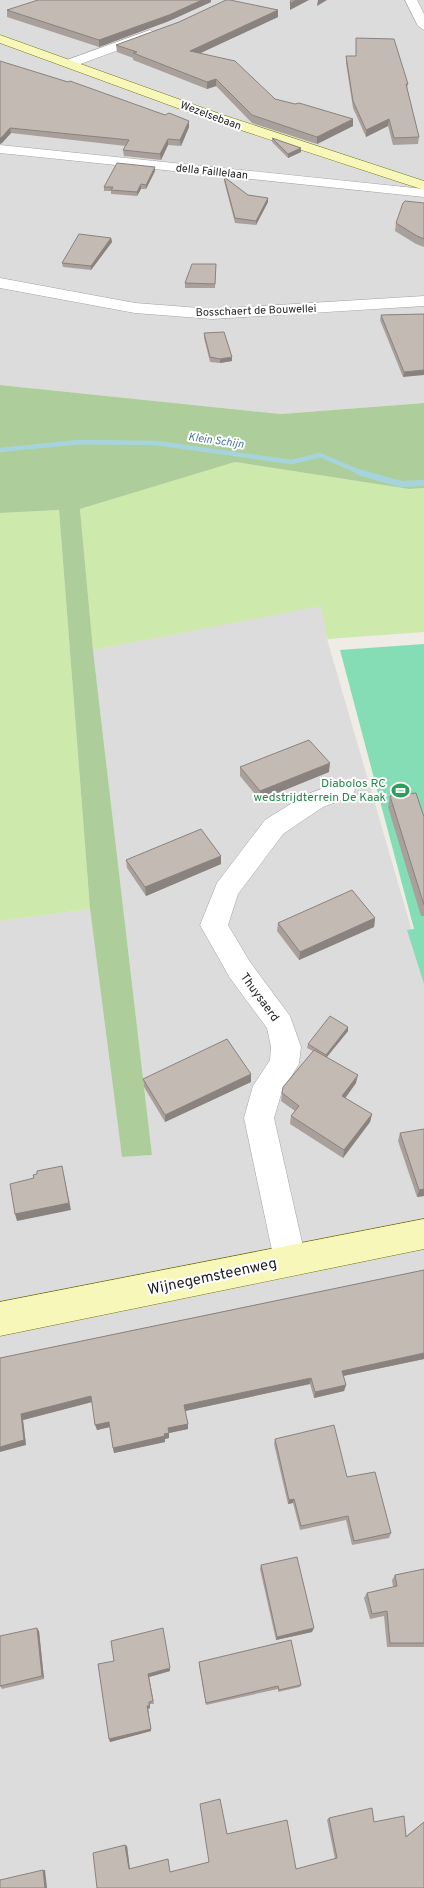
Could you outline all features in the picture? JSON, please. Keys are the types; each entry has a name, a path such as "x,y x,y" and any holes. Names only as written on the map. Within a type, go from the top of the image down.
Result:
{"street":[{"path":"411,0 424,26"},
{"path":"70,63 165,29"},
{"name":"Wezelsebaan","path":"0,39 215,117 424,186"},
{"name":"della Faillelaan","path":"0,149 424,193"},
{"name":"Bosschaert de Bouwellei","path":"0,284 135,308 212,314 424,301"},
{"name":"Thuysaerd","path":"290,1260 259,1118 268,1086 284,1064 286,1047 280,1024 240,970 214,925 226,890 274,827 314,801 342,790"},
{"name":"Wijnegemsteenweg","path":"0,1319 424,1234"}],"shaded area":[{"path":"0,0 424,0 424,403 281,414 0,385"},
{"path":"321,605 327,639 424,972 424,1888 0,1888 0,921 90,909 122,1157 152,1155 93,650"}],"green space":[{"path":"0,385 281,414 424,403 424,488 409,489 235,462 80,509 93,650 152,1155 122,1157 90,909 59,510 0,513"},
{"path":"235,462 409,489 424,488 424,632 327,639 321,606 93,650 80,509"},
{"path":"59,510 90,909 0,921 0,513"},
{"name":"Diabolos RC wedstrijdterrein De Kaak","path":"424,644 424,984 407,930 414,929 340,650"}],"building":[{"path":"38,0 202,0 169,15 99,40 7,10"},
{"path":"226,0 278,10 190,51 235,61 275,99 295,104 299,103 353,119 317,137 252,115 216,79 207,82 116,45 179,22"},
{"path":"356,38 394,39 408,84 406,84 419,137 394,138 389,119 366,130 353,101 346,56 356,56"},
{"path":"0,61 68,82 70,81 165,115 169,113 189,121 180,140 168,139 160,154 123,150 129,140 10,128 0,138"},
{"path":"272,138 301,148 288,154"},
{"path":"117,163 155,167 146,185 141,184 137,192 111,190 113,187 104,187"},
{"path":"224,177 248,195 268,198 256,221 235,218"},
{"path":"405,201 424,203 424,239 396,223"},
{"path":"79,234 111,238 91,266 62,263"},
{"path":"192,264 216,264 215,284 185,283"},
{"path":"424,314 424,370 404,372 381,315"},
{"path":"224,332 232,357 220,359 210,357 204,333"},
{"path":"309,740 330,763 260,791 240,767"},
{"path":"416,793 424,817 424,905 390,796"},
{"path":"201,829 221,856 145,887 126,860"},
{"path":"352,890 375,918 300,952 278,923"},
{"path":"330,1016 348,1027 326,1055 308,1044"},
{"path":"227,1039 251,1074 165,1115 143,1079"},
{"path":"314,1050 358,1075 342,1096 372,1114 344,1150 291,1116 299,1106 282,1093 283,1087"},
{"path":"424,1129 424,1189 419,1190 400,1133"},
{"path":"62,1166 69,1203 15,1214 10,1184 34,1178 33,1175 37,1174 37,1171"},
{"path":"424,1270 424,1353 342,1371 346,1385 315,1392 311,1378 184,1405 188,1424 168,1428 169,1433 164,1434 165,1436 113,1448 109,1422 95,1425 91,1396 21,1414 24,1440 0,1447 0,1358"},
{"path":"334,1425 347,1477 375,1472 391,1533 354,1541 348,1516 301,1526 294,1499 289,1500 275,1439"},
{"path":"297,1557 314,1628 277,1637 261,1565"},
{"path":"424,1569 424,1643 390,1643 387,1611 372,1614 367,1593 397,1586 395,1575"},
{"path":"37,1628 42,1676 0,1686 0,1636"},
{"path":"163,1628 170,1668 148,1674 153,1701 149,1702 149,1706 147,1706 151,1729 109,1739 98,1664 114,1661 111,1641"},
{"path":"291,1640 301,1685 279,1690 278,1686 206,1703 199,1662"},
{"path":"220,1799 227,1834 287,1820 296,1869 337,1858 329,1818 372,1808 374,1822 404,1816 406,1837 424,1822 424,1888 97,1888 93,1853 125,1845 129,1869 168,1859 170,1872 209,1862 200,1804"},
{"path":"43,1870 45,1888 0,1888 0,1880"}],"waterway":[{"name":"Klein Schijn","path":"0,450 79,442 156,443 292,462 320,455 362,473"},
{"name":"Klein Schijn","path":"358,472 401,484 424,483"}],"place":[{"name":"Diabolos RC wedstrijdterrein De Kaak","path":"400,790"}]}
